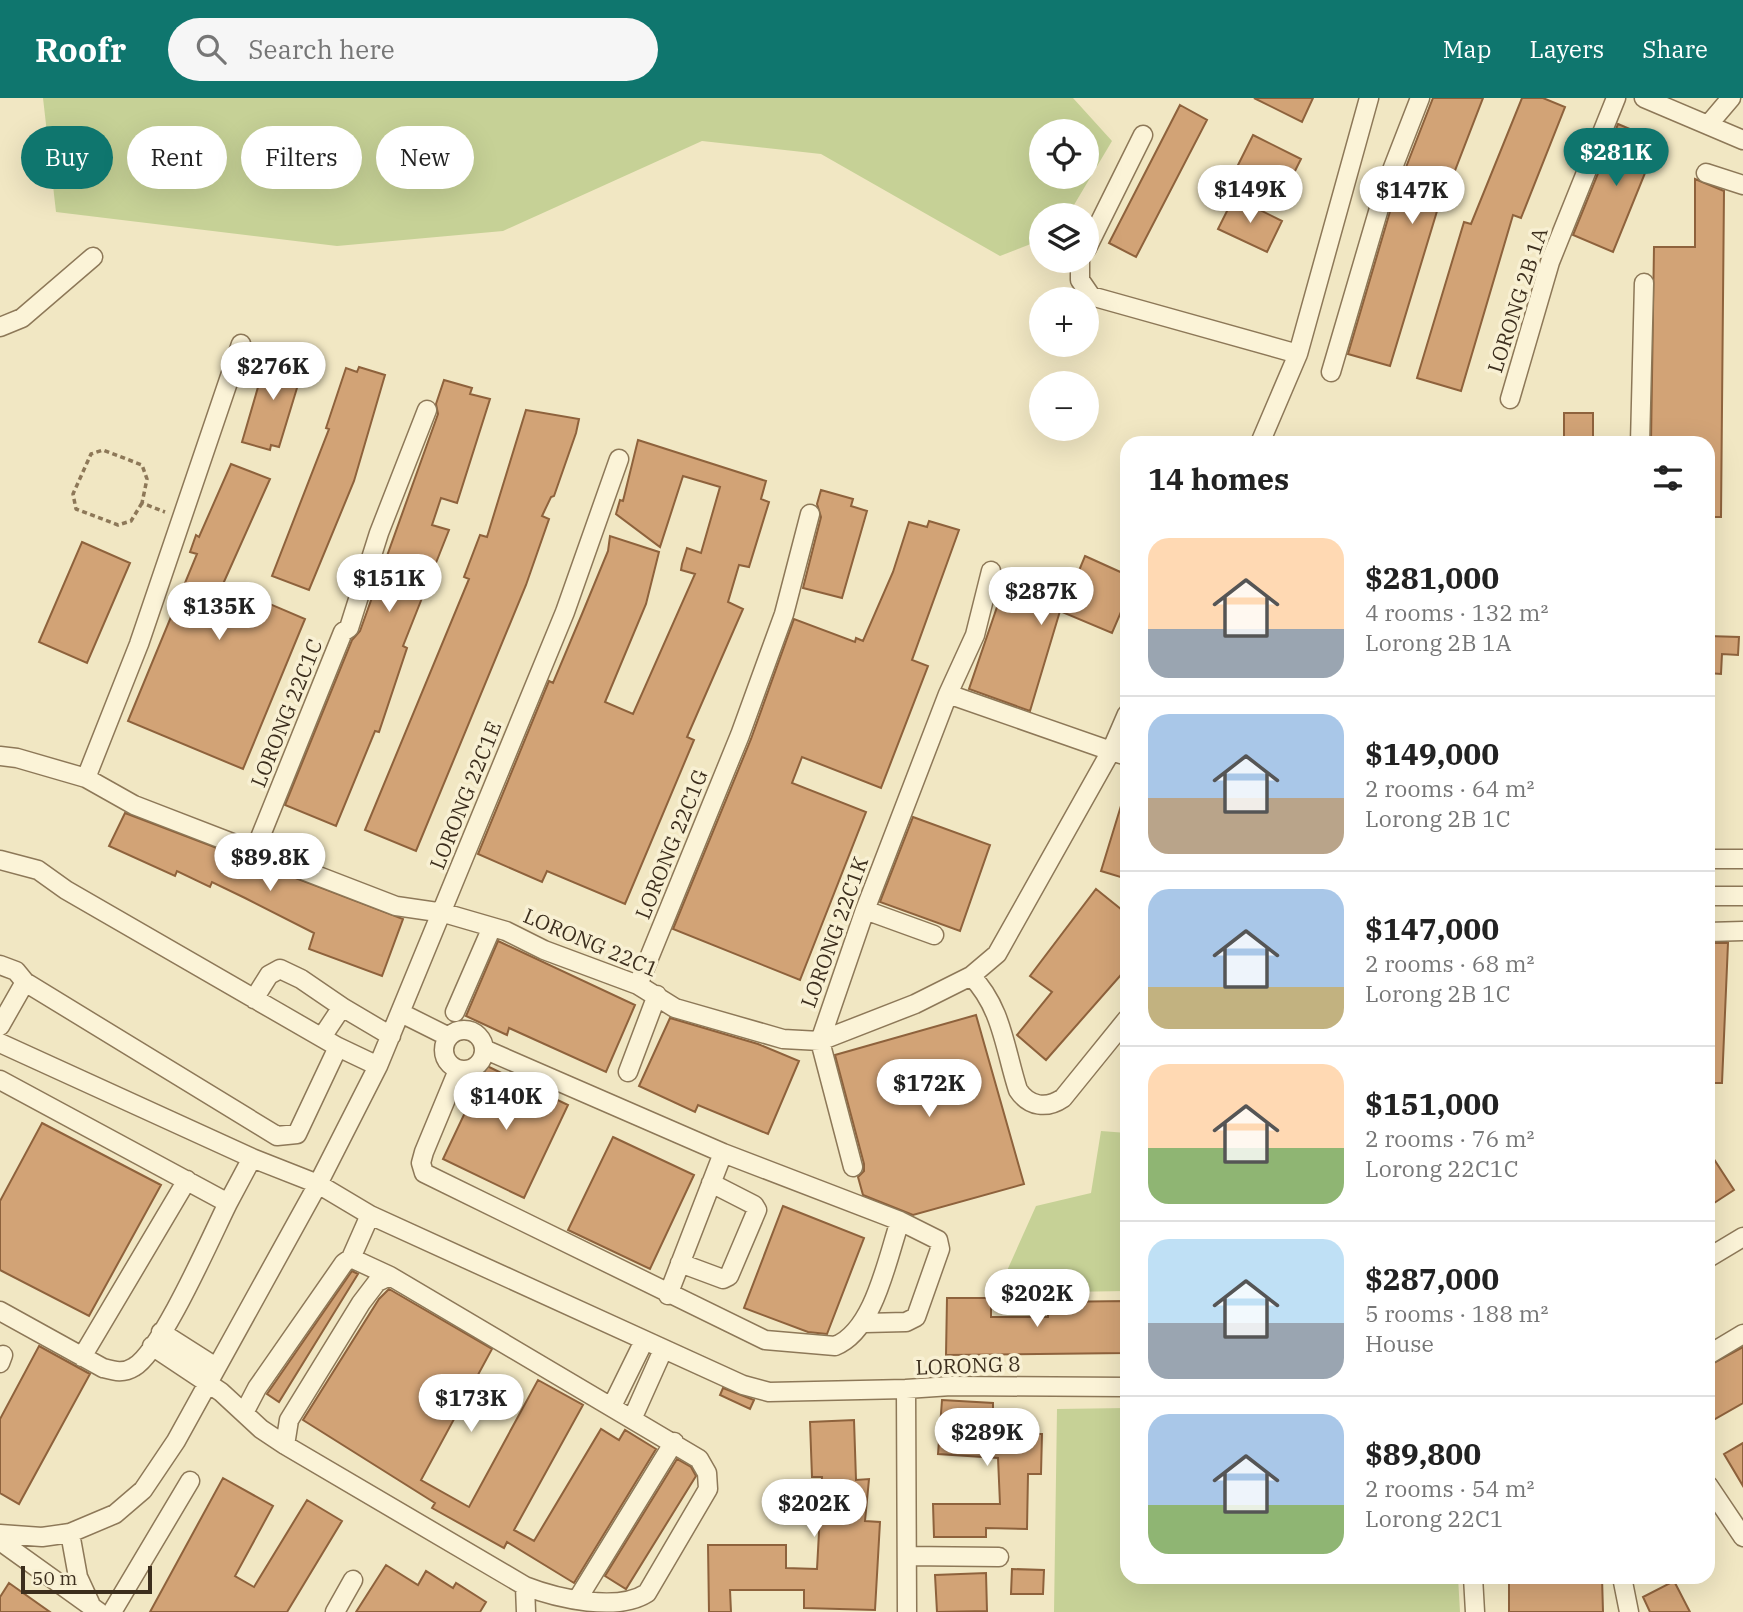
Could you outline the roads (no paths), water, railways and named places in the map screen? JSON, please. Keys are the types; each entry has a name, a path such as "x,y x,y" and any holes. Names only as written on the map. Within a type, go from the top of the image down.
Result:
{"street":[{"path":"1263,436 1298,354 1368,98"},
{"path":"1331,372 1385,188 1420,98"},
{"name":"LORONG 2B 1A","path":"1510,399 1550,262 1616,98"},
{"path":"1644,98 1743,140"},
{"path":"1708,125 1731,98"},
{"path":"1099,223 1143,135"},
{"path":"1706,173 1743,185"},
{"path":"0,327 22,318 93,257"},
{"path":"1081,273 1081,284 1091,296 1298,354"},
{"path":"1640,436 1644,283"},
{"path":"86,778 139,644 241,344"},
{"name":"LORONG 22C1C","path":"255,850 344,632 349,628 379,533 427,410"},
{"name":"LORONG 22C1E","path":"0,1534 42,1537 70,1533 115,1514 143,1490 176,1441 318,1184 378,1066 444,913 465,849 565,612 619,459"},
{"name":"LORONG 22C1G","path":"638,985 730,758 784,614 810,514"},
{"name":"LORONG 22C1K","path":"820,1041 892,838 948,694 975,635 991,571"},
{"path":"948,694 1119,753"},
{"name":"LORONG 22C1","path":"0,756 17,758 86,778 134,805 396,906 444,913 492,927 544,950 638,985 675,1008 783,1039 820,1041 915,1004 971,976 997,954 1119,753"},
{"path":"1715,859 1743,859"},
{"path":"0,860 38,870 254,999 338,1047 378,1066"},
{"path":"1715,896 1743,896"},
{"path":"865,910 934,935"},
{"path":"455,1012 492,927"},
{"path":"1715,932 1743,931"},
{"path":"0,965 16,971 25,982 277,1136 297,1134 338,1047"},
{"path":"254,999 269,975 280,969 301,979 391,1036"},
{"path":"971,976 983,988 998,1016 1008,1059 1024,1100 1039,1106 1052,1105 1063,1098 1120,1028"},
{"path":"0,1026 25,982"},
{"path":"628,1072 657,995"},
{"path":"322,1037 342,1007"},
{"path":"401,1013 449,1037"},
{"path":"470,1031 482,1041 483,1057 473,1069 458,1070 451,1066 444,1052 449,1037 455,1032 470,1031"},
{"path":"820,1041 853,1167"},
{"path":"0,1043 252,1158 318,1184 370,1215 743,1385 769,1392 906,1389"},
{"path":"484,1049 723,1153 900,1221 938,1240 940,1249 916,1317 906,1322 864,1323"},
{"path":"458,1070 424,1152 421,1163 424,1173 668,1295 765,1340 835,1346 846,1342 864,1323 900,1221"},
{"path":"0,1080 228,1203"},
{"path":"668,1295 723,1153"},
{"path":"0,1311 82,1357 120,1372 136,1367 157,1339 252,1158"},
{"path":"82,1357 187,1180"},
{"path":"680,1263 723,1279 729,1276 757,1210 754,1205 711,1183"},
{"path":"245,1411 257,1388 344,1263 351,1258 370,1215"},
{"path":"1715,1254 1743,1237"},
{"path":"157,1339 211,1375 261,1429 525,1586 550,1596 597,1605 638,1601 647,1593 708,1489 707,1474 699,1459 633,1417 390,1276 351,1258"},
{"path":"285,1445 289,1420 361,1303 377,1282 390,1276"},
{"path":"1715,1351 1743,1334"},
{"path":"612,1406 644,1341"},
{"path":"633,1417 663,1350"},
{"name":"LORONG 8","path":"906,1612 906,1389 951,1386 1120,1387"},
{"path":"577,1600 674,1442"},
{"path":"113,1612 190,1481"},
{"path":"1715,1495 1743,1537"},
{"path":"70,1533 78,1577 96,1610"},
{"path":"0,1541 96,1610"},
{"path":"907,1556 999,1557"},
{"path":"335,1612 352,1580"},
{"path":"1473,1584 1475,1612"},
{"path":"1623,1584 1629,1612"},
{"path":"525,1586 526,1612"}]}
